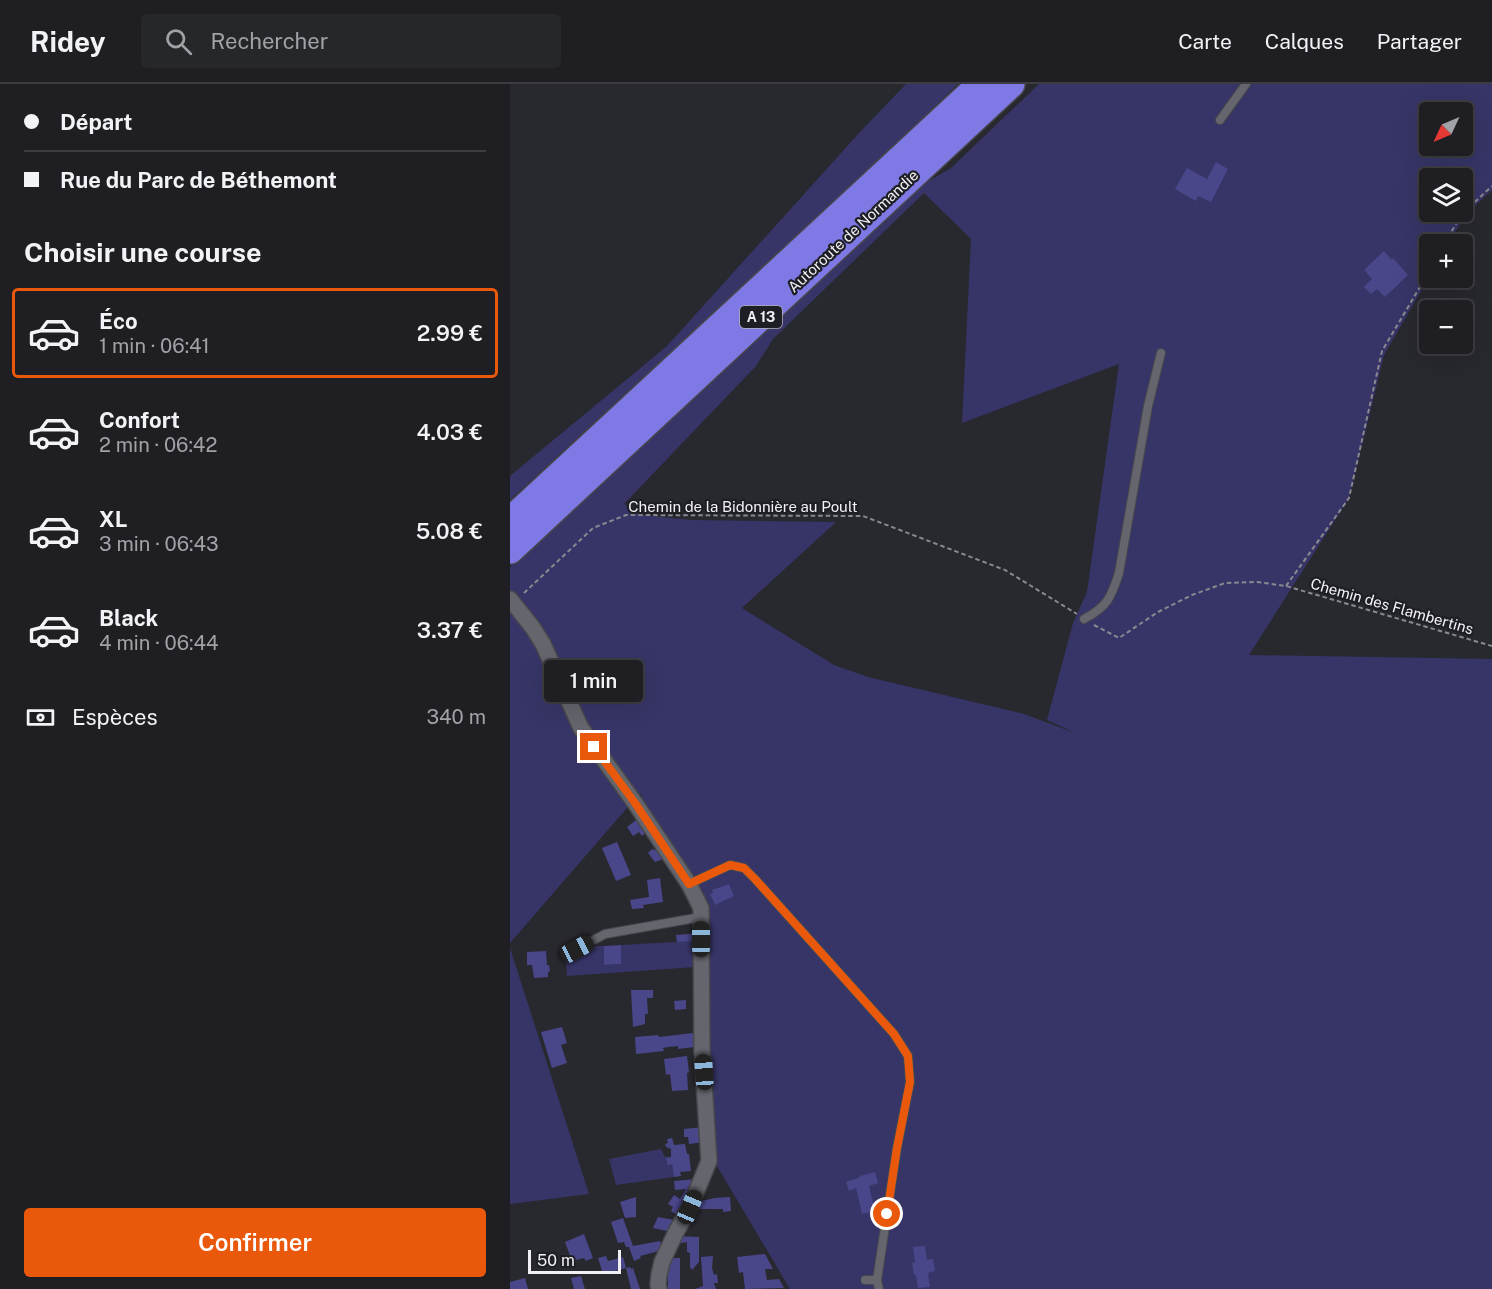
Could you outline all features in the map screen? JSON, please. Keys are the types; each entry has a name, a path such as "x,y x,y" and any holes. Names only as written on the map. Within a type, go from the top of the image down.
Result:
{"highway":[{"name":"Autoroute de Normandie","path":"510,521 981,84"},
{"name":"Autoroute de Normandie","path":"510,550 1011,84"}],"street":[{"path":"511,601 543,644 581,728 635,803 689,884 701,908 702,1050 709,1161 690,1207 662,1262 659,1289"}],"lane":[{"path":"1220,120 1246,84"},
{"path":"1084,619 1104,606 1119,573 1148,406 1161,353"},
{"path":"689,884 730,865 744,868 894,1034 908,1056 910,1082 897,1148 878,1285 865,1280"},
{"path":"577,949 605,934 701,916"}],"path":[{"path":"1450,234 1462,214 1492,186"},
{"path":"1286,586 1349,498 1382,351 1419,288"},
{"name":"Chemin de la Bidonnière au Poult","path":"511,601 593,528 626,515 863,516 1005,570 1119,638 1158,612 1192,595 1225,583 1257,582 1286,586"},
{"name":"Chemin des Flambertins","path":"1286,586 1492,646"}],"shaded area":[{"path":"906,84 958,84 887,153 510,500 510,476 667,346"},
{"path":"1039,84 1492,84 1492,190 1473,208 1473,168 1419,168 1419,222 1461,222 1454,234 1419,234 1419,288 1423,288 1384,355 1349,498 1249,655 1492,659 1492,1289 790,1289 714,1161 705,913 640,793 510,943 510,567 918,187 951,168","holes":["924,193 971,239 962,423 1119,364 1087,592 1073,623 1047,720 1075,733 1024,714 868,677 834,665 742,608 836,522 691,520 641,515 624,504 756,366 773,339"]},
{"path":"694,941 695,967 567,976 566,962 590,946 604,946 605,965 621,964 621,945"},
{"path":"510,948 589,1194 510,1204"},
{"path":"661,1149 665,1157 671,1156 666,1158 666,1164 672,1164 674,1177 616,1185 609,1159"}],"building":[{"path":"1216,162 1228,169 1211,202 1198,196 1196,201 1175,189 1187,168 1207,179"},
{"path":"1384,251 1408,275 1385,297 1377,289 1371,294 1364,287 1372,279 1364,270"},
{"path":"636,820 645,833 642,836 639,832 633,836 627,827"},
{"path":"617,842 631,875 616,881 602,848"},
{"path":"652,849 658,851 664,859 655,862 648,853"},
{"path":"660,878 663,902 632,909 630,900 649,897 647,880"},
{"path":"729,884 734,896 715,905 710,894 713,893 712,890"},
{"path":"699,933 699,941 677,942 676,935"},
{"path":"621,945 621,964 604,965 604,946"},
{"path":"546,951 550,971 548,977 534,978 532,965 527,965 527,952"},
{"path":"631,990 653,990 653,998 647,998 648,1014 645,1014 645,1024 633,1027"},
{"path":"686,1000 686,1009 675,1010 674,1001"},
{"path":"562,1027 567,1043 561,1045 567,1063 552,1068 541,1032"},
{"path":"693,1033 694,1047 678,1049 678,1046 668,1047 663,1048 664,1051 636,1054 635,1037"},
{"path":"687,1056 688,1090 672,1091 670,1074 666,1075 664,1059"},
{"path":"703,1127 705,1142 689,1144 688,1137 684,1137 684,1129"},
{"path":"672,1138 674,1145 685,1144 691,1171 680,1172 681,1176 674,1177 672,1164 667,1165 666,1158 671,1157 671,1149 665,1144 668,1143 667,1139"},
{"path":"875,1172 878,1183 869,1186 875,1211 862,1214 856,1188 849,1191 846,1182"},
{"path":"697,1179 677,1215 671,1211 673,1207 668,1204 674,1195 680,1199 686,1189 675,1190 674,1181"},
{"path":"636,1197 636,1217 625,1218 620,1202"},
{"path":"730,1197 731,1211 695,1209 697,1202"},
{"path":"658,1217 674,1220 667,1231 653,1228"},
{"path":"623,1218 633,1246 660,1241 663,1250 640,1256 641,1258 634,1261 629,1247 626,1247 624,1242 618,1243 611,1222"},
{"path":"584,1234 593,1258 586,1261 584,1258 572,1261 565,1242"},
{"path":"678,1236 699,1237 699,1262 692,1270 687,1242 675,1244"},
{"path":"925,1246 927,1260 933,1259 935,1271 928,1273 930,1287 918,1288 912,1263 915,1262 913,1247"},
{"path":"765,1254 773,1269 765,1269 767,1280 779,1279 784,1288 745,1289 743,1272 739,1273 737,1257"},
{"path":"606,1256 608,1261 623,1257 626,1268 603,1274 598,1258"},
{"path":"713,1256 712,1268 714,1275 717,1274 718,1283 714,1283 716,1289 695,1289 703,1286 701,1257"},
{"path":"668,1258 680,1258 680,1289 668,1289"},
{"path":"626,1268 633,1268 640,1289 631,1289"},
{"path":"581,1276 585,1289 574,1289 571,1278"},
{"path":"525,1278 528,1289 510,1289 510,1282"}],"route":[{"path":"594,747 689,884 730,865 744,868 894,1034 908,1056 910,1082 887,1214"}]}
